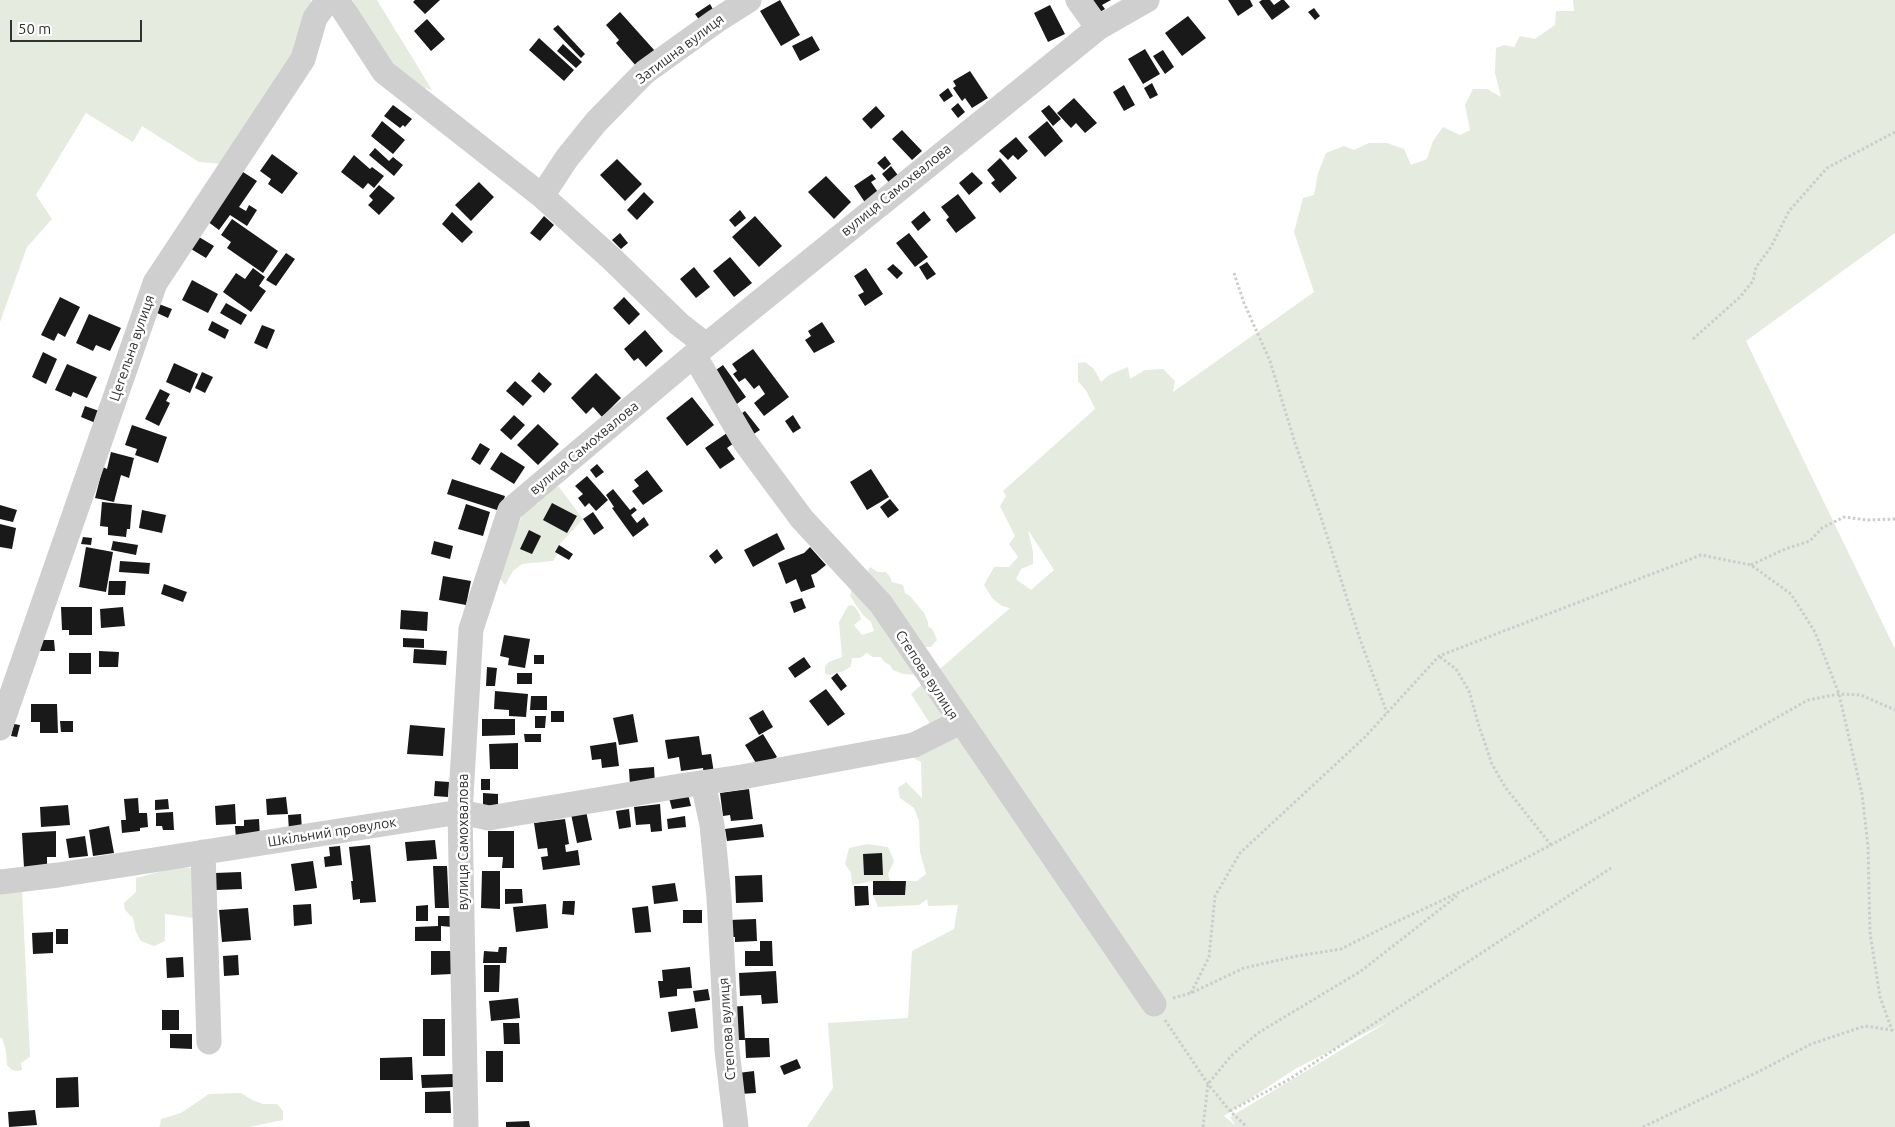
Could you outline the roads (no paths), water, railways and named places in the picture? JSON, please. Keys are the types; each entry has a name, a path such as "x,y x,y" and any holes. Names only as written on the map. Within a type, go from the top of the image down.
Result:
{"street":[{"name":"Цегельна вулиця","path":"0,728 155,283 302,59 315,18 328,0"},
{"path":"337,0 384,72 542,196 612,259 679,324 700,350"},
{"name":"Затишна вулиця","path":"542,196 567,158 596,122 644,72 716,20 748,0"},
{"path":"1078,0 1098,28"},
{"name":"вулиця Самохвалова","path":"466,1127 460,812 471,629 510,510 700,350 1098,28 1147,0"},
{"name":"Степова вулиця","path":"460,812 489,818 742,777 914,745 960,722 881,604 802,519 746,442 700,350"},
{"path":"960,722 1154,1004"},
{"name":"Степова вулиця","path":"703,783 713,834 719,898 727,1050 736,1127"},
{"name":"Шкільний провулок","path":"0,882 58,875 460,812"},
{"path":"203,852 209,1042"}]}
